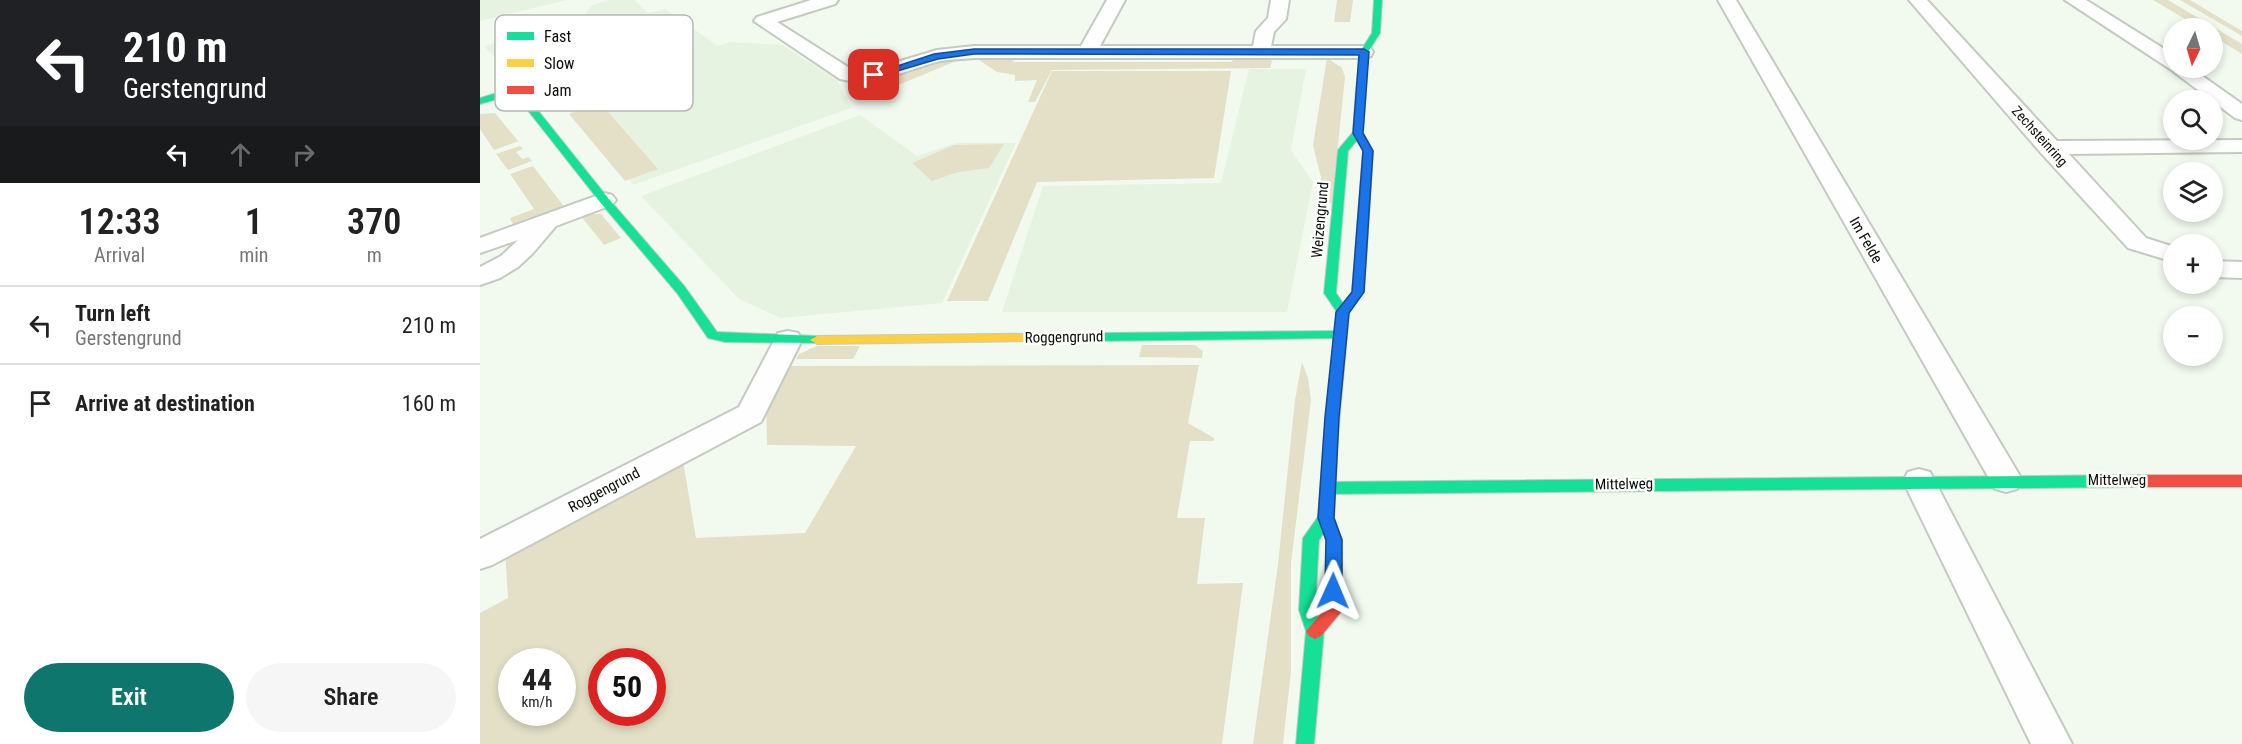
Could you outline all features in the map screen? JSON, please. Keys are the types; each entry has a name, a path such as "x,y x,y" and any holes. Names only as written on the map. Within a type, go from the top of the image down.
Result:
{"street":[{"path":"829,0 763,21 847,75 874,75 937,56 974,52 1364,52"},
{"path":"1088,51 1116,0"},
{"path":"1261,51 1265,31 1277,19 1280,0"},
{"name":"Weizengrund","path":"1315,631 1333,612 1334,540 1326,518 1328,488 1343,312 1358,292 1368,151 1358,133 1364,52 1376,33 1378,0"},
{"name":"Im Felde","path":"1727,0 2006,480"},
{"name":"Zechsteinring","path":"1918,0 2137,243 2163,251"},
{"path":"2074,0 2163,57"},
{"name":"Weizengrund","path":"1355,33 1364,52"},
{"path":"2193,78 2242,114"},
{"name":"Roggengrund","path":"480,102 495,97"},
{"name":"Roggengrund","path":"534,111 604,200 681,290 713,335 725,338 788,340 1340,335"},
{"name":"Weizengrund","path":"1343,312 1330,293 1343,150 1358,133"},
{"path":"2049,148 2242,146"},
{"path":"480,246 604,200"},
{"path":"480,277 508,264 521,253 547,221"},
{"path":"2223,269 2242,270"},
{"name":"Roggengrund","path":"480,555 750,414 788,340"},
{"path":"1919,480 2052,744"},
{"name":"Mittelweg","path":"1328,488 1919,480 2242,481"},
{"name":"Weizengrund","path":"1305,744 1315,631 1307,610 1311,538 1326,518"}],"shaded area":[{"path":"480,0 567,0 505,15 495,15 495,17 480,21"},
{"path":"608,0 634,0 648,13 665,9 674,15 584,15 592,5"},
{"path":"1337,0 1353,0 1350,22 1334,22"},
{"path":"2153,0 2168,0 2198,18 2183,18"},
{"path":"2180,0 2190,0 2220,18 2211,18"},
{"path":"2223,20 2242,31 2242,36 2223,25"},
{"path":"693,29 718,46 731,42 782,45 837,80 851,108 634,185 569,111 693,111"},
{"path":"2223,33 2242,44 2242,54 2223,42"},
{"path":"495,43 495,58 484,46"},
{"path":"1016,56 1013,62 1232,62 1234,56 1266,56 1272,61 1270,68 1052,70 1035,102 1028,102 1037,80 1015,81 1015,75 997,72 979,60 956,61 865,99 865,81 897,76 947,59"},
{"path":"1327,58 1342,68 1345,77 1332,203 1320,203 1321,177 1313,145"},
{"path":"1249,69 1306,69 1291,150 1313,182 1287,312 1002,312 1043,186 1221,183"},
{"path":"1052,71 1231,71 1214,178 1037,182 988,301 947,301"},
{"path":"579,111 607,111 658,169 625,181 569,114"},
{"path":"495,113 519,141 494,150 480,129 480,114"},
{"path":"860,115 917,156 956,143 1016,143 942,303 781,318 739,299 641,196"},
{"path":"1004,144 989,168 958,172 932,181 912,163 954,145"},
{"path":"520,146 523,149 516,152 522,159 529,157 532,161 508,170 496,154"},
{"path":"533,166 566,209 515,228 510,218 534,209 510,174"},
{"path":"601,214 621,238 604,245 580,215"},
{"path":"1142,345 1195,345 1203,351 1202,358 1139,357"},
{"path":"817,346 860,346 853,359 796,359 799,354"},
{"path":"1302,362 1308,378 1311,400 1291,563 1291,671 1283,744 1253,744 1278,564 1295,400"},
{"path":"1199,365 1188,423 1214,438 1214,441 1190,441 1177,518 1205,518 1197,584 1243,583 1222,744 480,744 480,613 508,598 505,551 683,461 696,538 805,533 856,446 767,445 766,403 791,366"}],"traffic: fast":[{"path":"1361,90 1364,52 1376,33 1378,0"},
{"path":"480,101 495,97"},
{"path":"534,111 604,200 681,290 713,335 725,338 817,340"},
{"path":"1343,312 1330,293 1343,150 1358,133"},
{"path":"1098,337 1340,335"},
{"path":"1328,488 2136,481"},
{"path":"1305,744 1315,631 1307,610 1311,538 1326,518"}],"traffic: slow":[{"path":"1331,436 1343,312 1358,292 1368,151 1358,133 1361,90"},
{"path":"817,340 1098,337"}],"traffic: jam":[{"path":"1315,631 1333,612 1334,540 1326,518 1331,436"},
{"path":"2136,481 2242,481"}],"route":[{"path":"874,75 937,56 974,52 1364,52 1358,133 1368,151 1358,292 1343,312 1332,417 1326,518 1334,540 1333,591"}]}
